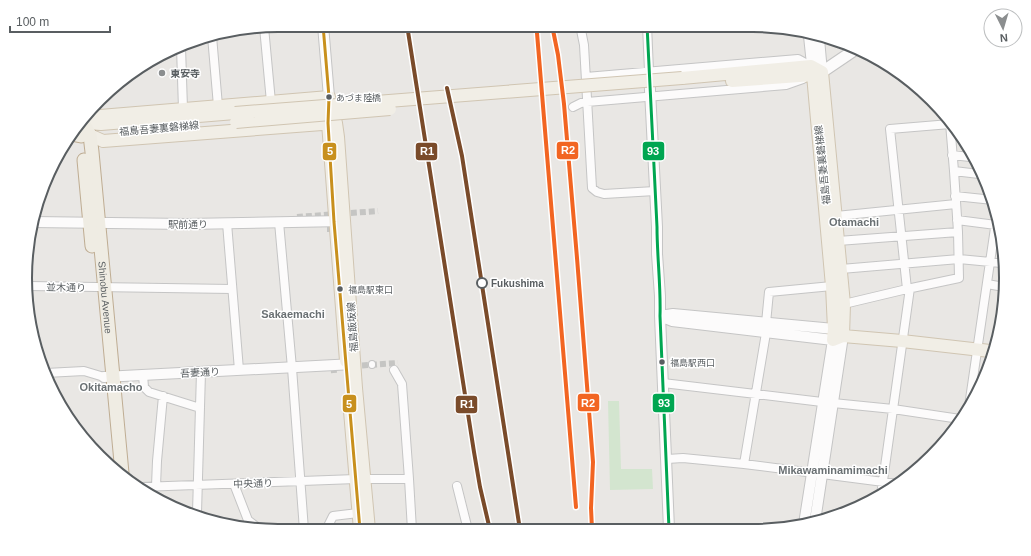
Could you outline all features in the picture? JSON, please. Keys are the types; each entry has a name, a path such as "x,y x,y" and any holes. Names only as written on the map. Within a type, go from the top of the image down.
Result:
{"highway":[{"name":"Shinobu Avenue","path":"82,129 94,223 100,287 108,377 113,460"},
{"name":"Shinobu Avenue","path":"108,377 121,467"}],"main road":[{"path":"816,71 850,52"},
{"name":"福島吾妻裏磐梯線","path":"82,129 102,133 236,117 816,71"},
{"name":"福島吾妻裏磐梯線","path":"816,71 836,216 844,304 837,335"},
{"name":"福島吾妻裏磐梯線","path":"816,71 837,335"},
{"path":"83,129 100,116 329,97"},
{"name":"福島飯坂線","path":"329,97 360,479 368,524"},
{"path":"82,129 103,141 332,123"},
{"path":"837,335 988,351"},
{"name":"福島飯坂線","path":"359,524 358,513 360,479"}],"street":[{"path":"324,32 329,97"},
{"path":"581,32 584,44 592,188 593,190 604,194 655,191"},
{"path":"647,32 669,524"},
{"path":"265,33 271,102"},
{"path":"810,39 816,71"},
{"path":"816,71 818,40"},
{"path":"212,41 218,106"},
{"path":"181,52 183,108"},
{"path":"586,77 798,59 816,71"},
{"path":"573,107 587,102 786,86 816,71"},
{"path":"882,488 908,289 890,129 944,124"},
{"path":"844,304 959,278 958,232 952,155 954,136"},
{"path":"952,155 967,157"},
{"path":"954,171 976,174"},
{"path":"955,196 986,199"},
{"path":"836,216 956,204"},
{"path":"957,220 993,224"},
{"name":"駅前通り","path":"38,222 227,223 339,221"},
{"path":"280,222 304,524"},
{"path":"227,223 239,370"},
{"path":"838,241 958,232"},
{"path":"971,392 995,233"},
{"path":"841,270 959,259 998,263"},
{"path":"987,284 998,286"},
{"name":"並木通り","path":"33,286 232,289"},
{"path":"744,464 766,328 769,292 832,286"},
{"path":"660,316 672,321 837,335 817,474 815,516"},
{"name":"吾妻通り","path":"51,373 84,372 108,377 350,364"},
{"path":"394,370 402,384 412,524"},
{"path":"197,510 201,372"},
{"path":"143,375 144,387 149,392 200,408"},
{"path":"663,383 893,409 955,418"},
{"path":"156,486 157,461 164,396"},
{"path":"667,459 683,458 744,464 891,482"},
{"path":"806,518 817,474"},
{"name":"中央通り","path":"147,487 360,479 409,479"},
{"path":"234,484 249,522"},
{"path":"457,486 466,524"},
{"path":"329,524 333,516 358,513"}],"green space":[{"path":"608,401 619,401 621,469 652,469 653,489 610,490"}],"tunnel":[{"path":"297,217 378,211"},
{"path":"333,360 334,373"},
{"path":"353,366 398,363"}],"railway":[{"path":"408,32 442,245"},
{"path":"447,88 462,156 474,240"},
{"path":"476,251 487,313"},
{"path":"444,257 474,452 489,524"}],"transit line":[{"name":"5","path":"324,32 329,97 328,123 334,222 359,524"},
{"name":"R1","path":"408,32 474,452 489,524"},
{"name":"R2","path":"553,32 558,55 564,104 593,462 592,524"},
{"name":"93","path":"647,32 669,524"},
{"name":"R2","path":"537,33 576,507"},
{"name":"R1","path":"447,88 462,156 519,524"}],"place":[{"name":"東安寺","path":"162,73"},
{"name":"あづま陸橋","path":"329,97"},
{"name":"Fukushima","path":"482,283"},
{"name":"福島駅東口","path":"340,289"},
{"name":"福島駅西口","path":"662,362"}],"district":[{"name":"Otamachi","path":"854,222"},
{"name":"Sakaemachi","path":"293,314"},
{"name":"Okitamacho","path":"111,387"},
{"name":"Mikawaminamimachi","path":"833,470"}]}
